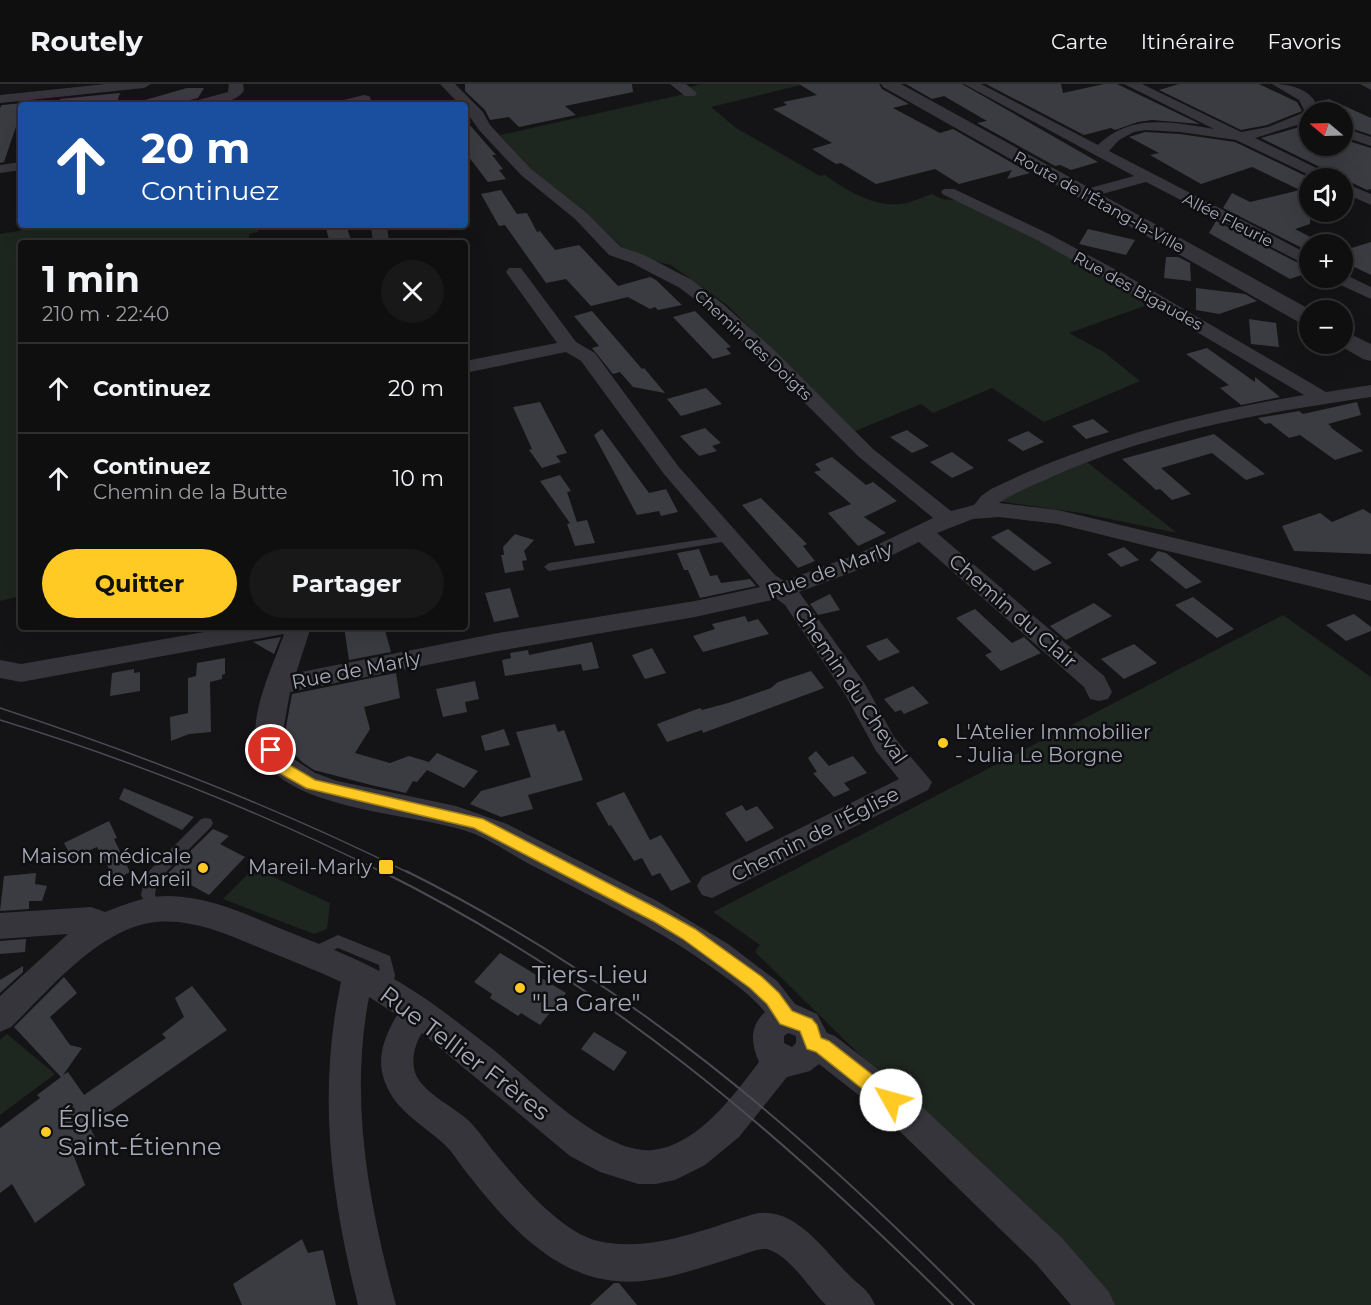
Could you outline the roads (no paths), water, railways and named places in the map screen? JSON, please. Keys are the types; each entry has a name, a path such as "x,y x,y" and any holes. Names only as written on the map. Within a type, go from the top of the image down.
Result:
{"street":[{"path":"0,99 144,84"},
{"path":"207,102 233,95 237,92 236,84"},
{"path":"364,102 366,84"},
{"name":"Chemin des Doigts","path":"447,84 465,102"},
{"path":"676,84 690,93"},
{"name":"Route de l'Étang-la-Ville","path":"889,84 1299,309"},
{"name":"Route de l'Étang-la-Ville","path":"898,84 1088,193"},
{"name":"Allée Fleurie","path":"972,84 1299,256"},
{"path":"1131,84 1304,168"},
{"path":"1279,84 1303,96 1308,102"},
{"path":"1367,84 1371,86"},
{"name":"Chemin des Doigts","path":"468,105 478,115 484,127 526,172 581,216 615,251 638,259 686,284 717,308 765,352 866,453 948,519"},
{"path":"1100,152 1116,135 1134,127 1165,126 1235,136 1253,134 1299,119"},
{"path":"1353,135 1371,142"},
{"path":"0,169 18,166"},
{"path":"1088,193 1147,177"},
{"path":"1353,191 1371,200"},
{"name":"Rue des Bigaudes","path":"949,192 1054,243 1163,303 1322,398"},
{"name":"Chemin du Cheval","path":"514,272 569,346 588,357 671,470 767,580 793,599 838,665 885,744 918,782"},
{"path":"1353,285 1371,294"},
{"path":"1353,337 1371,345"},
{"path":"1353,340 1371,354"},
{"path":"468,366 569,346"},
{"path":"982,511 989,499 1047,470 1163,429 1322,398 1371,391"},
{"name":"Rue de Marly","path":"281,685 498,642 695,609 781,590 866,559 922,534 948,519 982,511 1023,512 1058,517 1371,593"},
{"name":"Chemin du Clair","path":"922,534 1095,681 1099,692"},
{"path":"0,669 21,673 268,630"},
{"path":"285,630 281,685 271,712 269,742 276,759 286,770 311,784 460,818 500,833 689,934 762,988 783,1010 786,1018"},
{"name":"Chemin de l'Église","path":"712,886 918,782"},
{"name":"Rue Tellier Frères","path":"0,1017 78,945 104,926 155,908 198,910 372,983 419,1012 586,1147 613,1160 637,1167 656,1167 669,1163 690,1154 716,1137 781,1059"},
{"path":"0,926 91,920 104,926"},
{"path":"372,983 346,1034 344,1123 362,1251 377,1305"},
{"path":"419,1012 409,1023 398,1046 396,1063 400,1081 410,1094 459,1134 484,1168 528,1215 557,1240 585,1254 615,1263 652,1261 765,1231 784,1236 856,1305"},
{"path":"786,1018 806,1025 810,1030 813,1043 808,1055 802,1059 796,1061 781,1059 770,1049 767,1036 774,1024 786,1018"},
{"path":"813,1043 823,1047 891,1100 1050,1251 1096,1305"}],"lane":[{"path":"549,567 730,538"},
{"path":"155,908 148,895 150,879 206,823"}],"tram line":[{"path":"0,708 207,783 309,826 409,873"},
{"path":"0,720 98,752 243,808 384,873"},
{"path":"381,871 462,914 540,961 614,1011 685,1064 821,1179 953,1305"},
{"path":"406,871 487,914 564,961 637,1011 708,1064 844,1179 974,1305"}],"place":[{"name":"L'Atelier Immobilier - Julia Le Borgne","path":"943,743"},
{"name":"Mareil-Marly","path":"386,867"},
{"name":"Maison médicale de Mareil","path":"203,868"},
{"name":"Tiers-Lieu \"La Gare\"","path":"520,988"},
{"name":"Église Saint-Étienne","path":"46,1132"}]}
